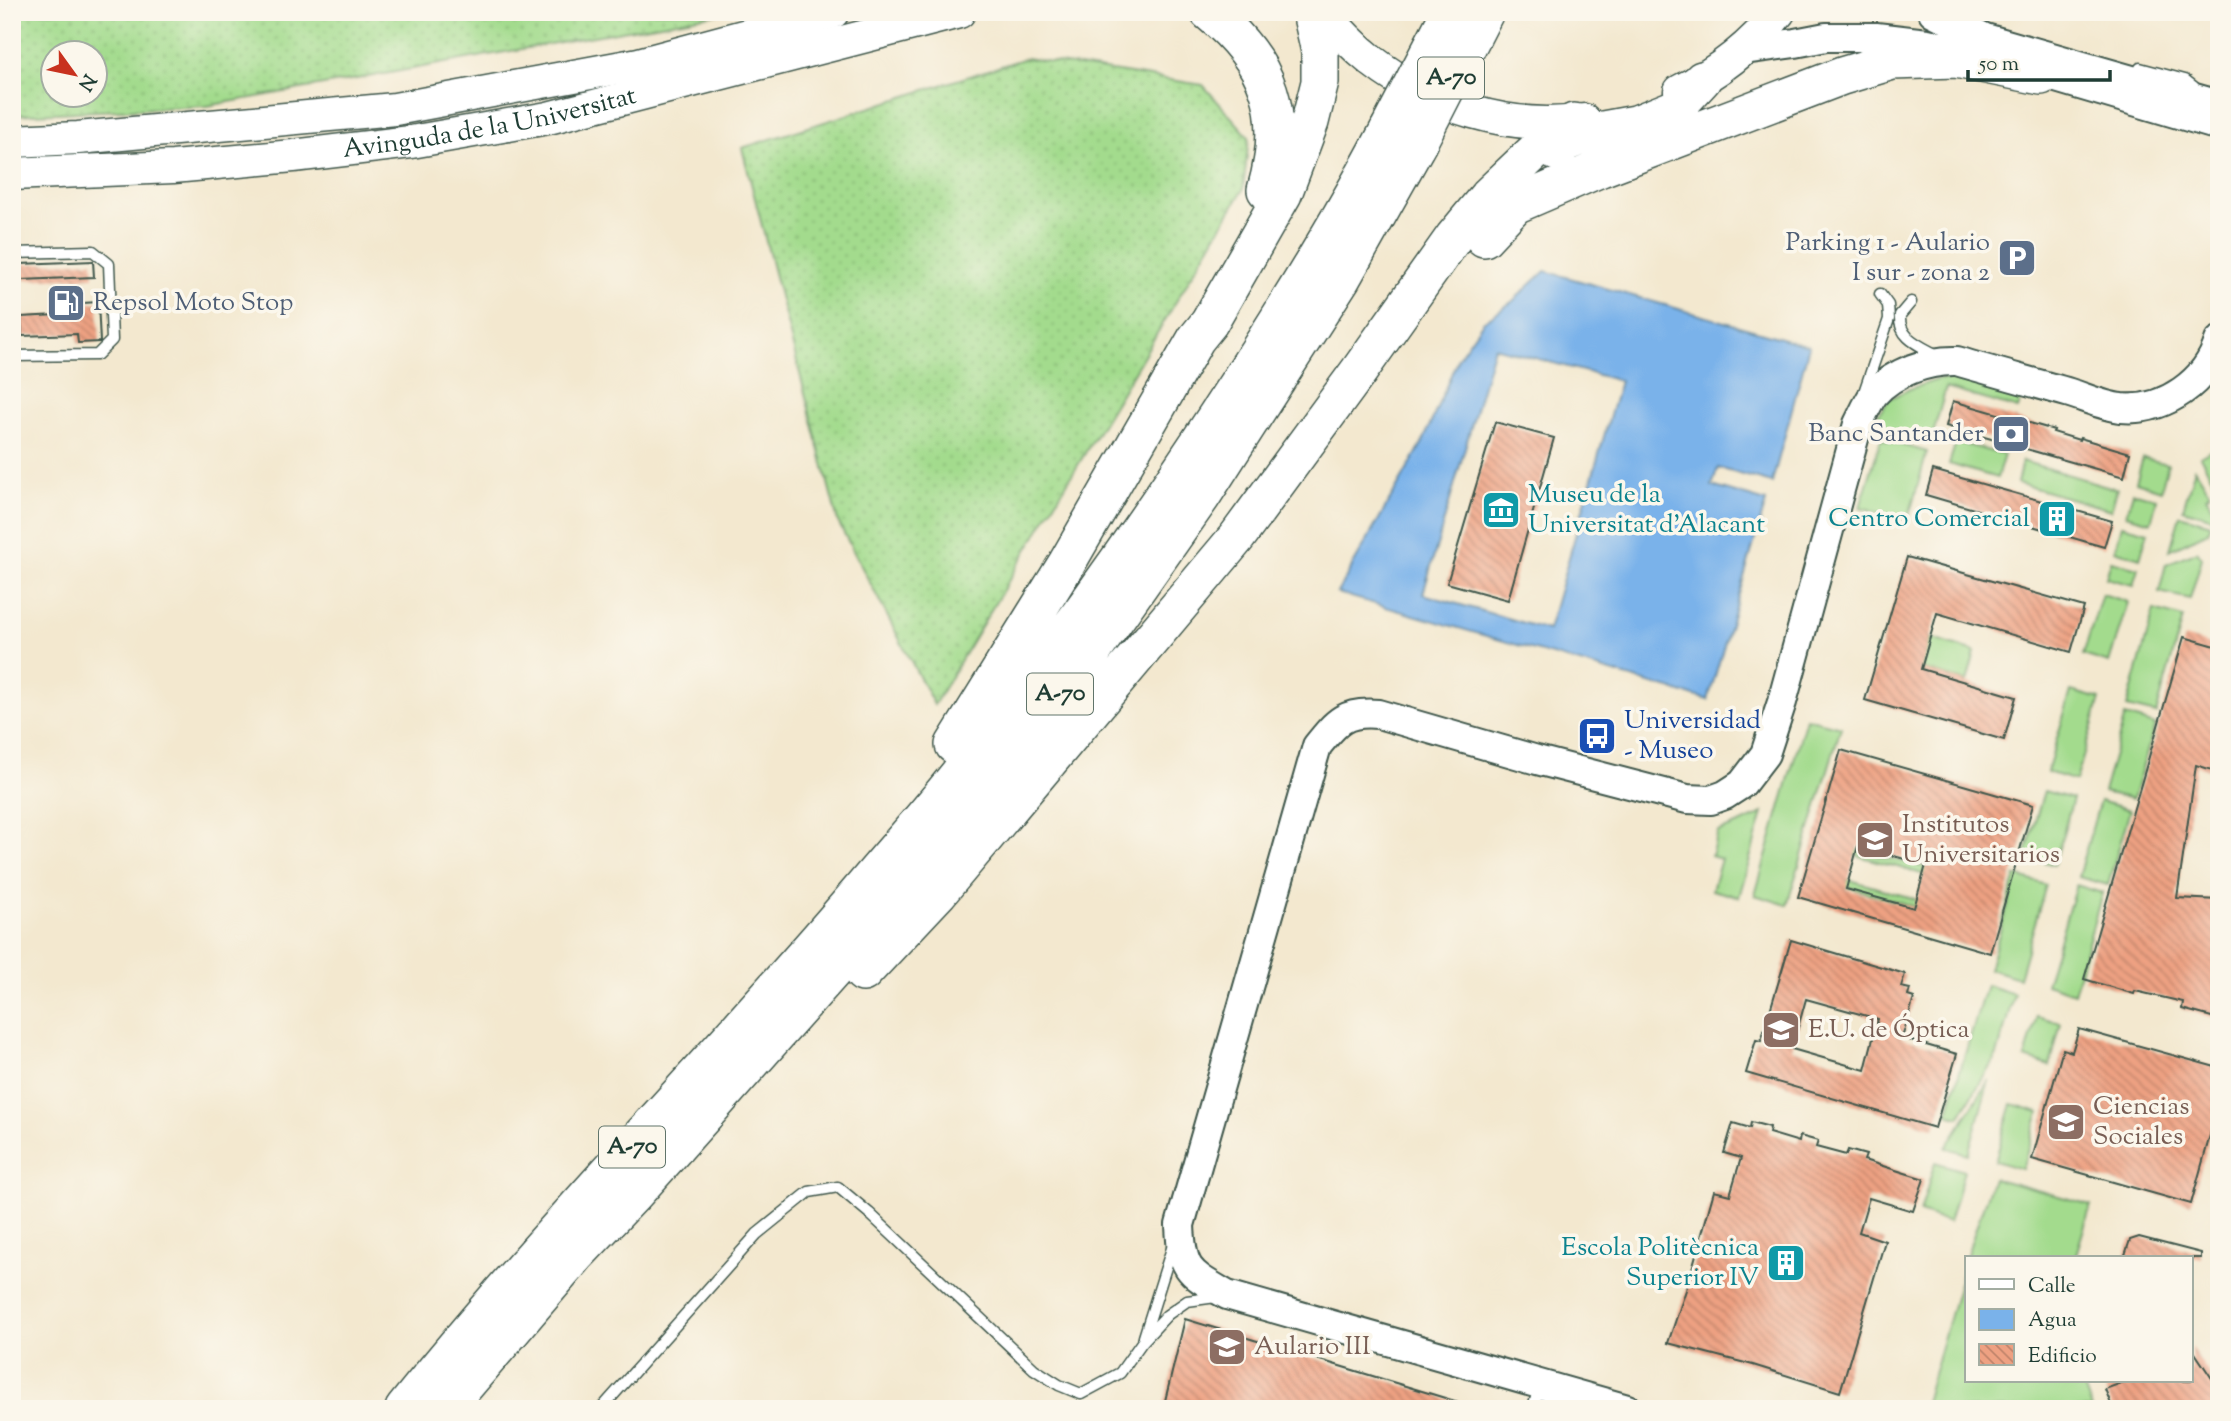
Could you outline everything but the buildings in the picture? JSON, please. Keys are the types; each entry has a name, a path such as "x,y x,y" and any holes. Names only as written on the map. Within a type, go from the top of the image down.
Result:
{"highway":[{"path":"1196,339 1202,318 1251,228 1263,200 1272,171 1276,136 1273,102 1261,70 1248,48 1209,12"},
{"path":"863,887 900,820 966,729 1067,563 1283,194 1310,122 1320,82 1320,51 1311,12"},
{"name":"A-70","path":"445,1409 576,1255 636,1192 858,943 976,802 1086,661 1217,472 1342,278 1403,137 1450,12"},
{"name":"A-70","path":"404,1409 484,1313 863,887 964,768 1164,497 1281,318 1359,186 1403,137 1485,12"},
{"path":"1359,371 1426,307 1474,247 1515,205 1601,168 1816,86 1892,61 1956,59 2041,76"},
{"path":"1359,371 1462,241 1539,162 1567,142 1592,132 1636,124 1676,108 1702,80"},
{"path":"636,1192 748,1094 939,892 1237,537 1454,237 1488,196 1550,137 1574,122"}],"main road":[{"name":"Avinguda de la Universitat","path":"12,141 78,138 395,109 639,64 833,12"},
{"name":"Avinguda de la Universitat","path":"23,179 293,156 411,142 548,118 958,12"},
{"path":"1323,12 1344,36 1372,61 1427,95 1489,116 1527,121 1574,122 1624,113 1660,101 1702,80 1744,50 1779,12"}],"street":[{"path":"1933,12 2005,40 2217,111"},
{"path":"1949,12 2005,40"},
{"path":"1744,50 1826,37 1876,37 1927,43 1996,58 2041,76 2217,111"},
{"path":"1627,1409 1537,1396 1227,1295 1193,1275 1181,1252 1180,1225 1317,746 1335,724 1348,716 1361,713 1378,714 1537,760 1687,799 1711,800 1725,795 1742,784 1765,754 1782,702 1858,424 1873,394 1890,379 1920,366 1946,360 2120,408 2154,405 2171,399 2186,387 2214,358 2219,341"}],"lane":[{"path":"2124,63 2185,80 2217,111"},
{"path":"12,253 93,251 109,264 111,340 97,355 12,356"},
{"path":"1858,424 1859,407 1889,320 1888,305 1880,294"},
{"path":"1911,302 1900,315 1901,329 1910,340 1946,360"},
{"path":"601,1409 757,1234 809,1192 838,1187 1034,1368 1059,1385 1081,1394 1120,1373 1142,1342 1167,1315 1187,1301 1227,1295"},
{"path":"1142,1342 1180,1225"}],"green space":[{"path":"12,12 727,12 207,106 12,115"},
{"path":"1026,58 1203,85 1249,137 1243,190 934,705 838,522 742,148"},
{"path":"1940,379 1967,380 2022,397 2018,409 1946,388 1931,441 1883,427 1877,415 1890,398"},
{"path":"1881,439 1927,452 1908,520 1860,507"},
{"path":"1956,442 2004,455 1997,478 1949,464"},
{"path":"2219,446 2219,490 2200,456"},
{"path":"2143,458 2168,464 2161,490 2136,482"},
{"path":"2022,461 2117,489 2111,510 2017,483"},
{"path":"2195,468 2210,493 2206,496 2214,510 2213,518 2183,509"},
{"path":"2133,492 2157,499 2151,522 2126,515"},
{"path":"2180,515 2211,524 2208,532 2170,550"},
{"path":"2122,525 2148,532 2140,558 2115,550"},
{"path":"2197,551 2202,558 2190,599 2159,592 2166,564"},
{"path":"2111,561 2138,568 2133,585 2106,578"},
{"path":"2102,594 2128,602 2109,663 2083,655"},
{"path":"2154,610 2183,618 2156,714 2127,707"},
{"path":"1930,638 1975,652 1967,682 1921,669"},
{"path":"2071,691 2100,699 2076,781 2047,772"},
{"path":"2125,716 2155,725 2133,799 2103,792"},
{"path":"1806,718 1841,727 1787,905 1755,895"},
{"path":"2044,791 2073,799 2054,865 2025,856"},
{"path":"2100,801 2130,810 2108,885 2078,877"},
{"path":"1763,813 1739,897 1712,890 1721,859 1711,856 1718,832"},
{"path":"1814,843 1828,843 1948,873 1946,881"},
{"path":"2016,876 2046,885 2019,978 1989,969"},
{"path":"1847,879 1939,906 1937,913 1845,886"},
{"path":"2076,885 2102,893 2074,993 2046,984"},
{"path":"1986,985 2014,994 1997,1055 1959,1117 1947,1114"},
{"path":"2037,1016 2061,1023 2050,1066 2025,1058"},
{"path":"1989,1080 1968,1154 1946,1148"},
{"path":"2012,1104 2039,1112 2022,1169 1995,1161"},
{"path":"1935,1162 1964,1171 1949,1222 1920,1212"},
{"path":"1993,1178 2091,1205 2076,1256 1966,1256"},
{"path":"1963,1270 1965,1382 2082,1382 2092,1409 1923,1409"}],"water":[{"path":"1545,271 1809,346 1772,483 1718,468 1712,486 1766,502 1708,700 1337,593 1423,442 1458,358 1483,322 1513,301","holes":["1494,347 1620,381 1548,630 1423,594"]}],"place":[{"name":"Parking 1 - Aulario I sur - zona 2","path":"2017,258"},
{"name":"Repsol Moto Stop","path":"66,303"},
{"name":"Banc Santander","path":"2011,434"},
{"name":"Museu de la Universitat d'Alacant","path":"1501,510"},
{"name":"Centro Comercial","path":"2057,519"},
{"name":"Universidad - Museo","path":"1597,736"},
{"name":"Institutos Universitarios","path":"1875,840"},
{"name":"E.U. de Óptica","path":"1781,1030"},
{"name":"Ciencias Sociales","path":"2066,1122"},
{"name":"Escola Politècnica Superior IV","path":"1786,1263"},
{"name":"Aulario III","path":"1227,1347"}]}
